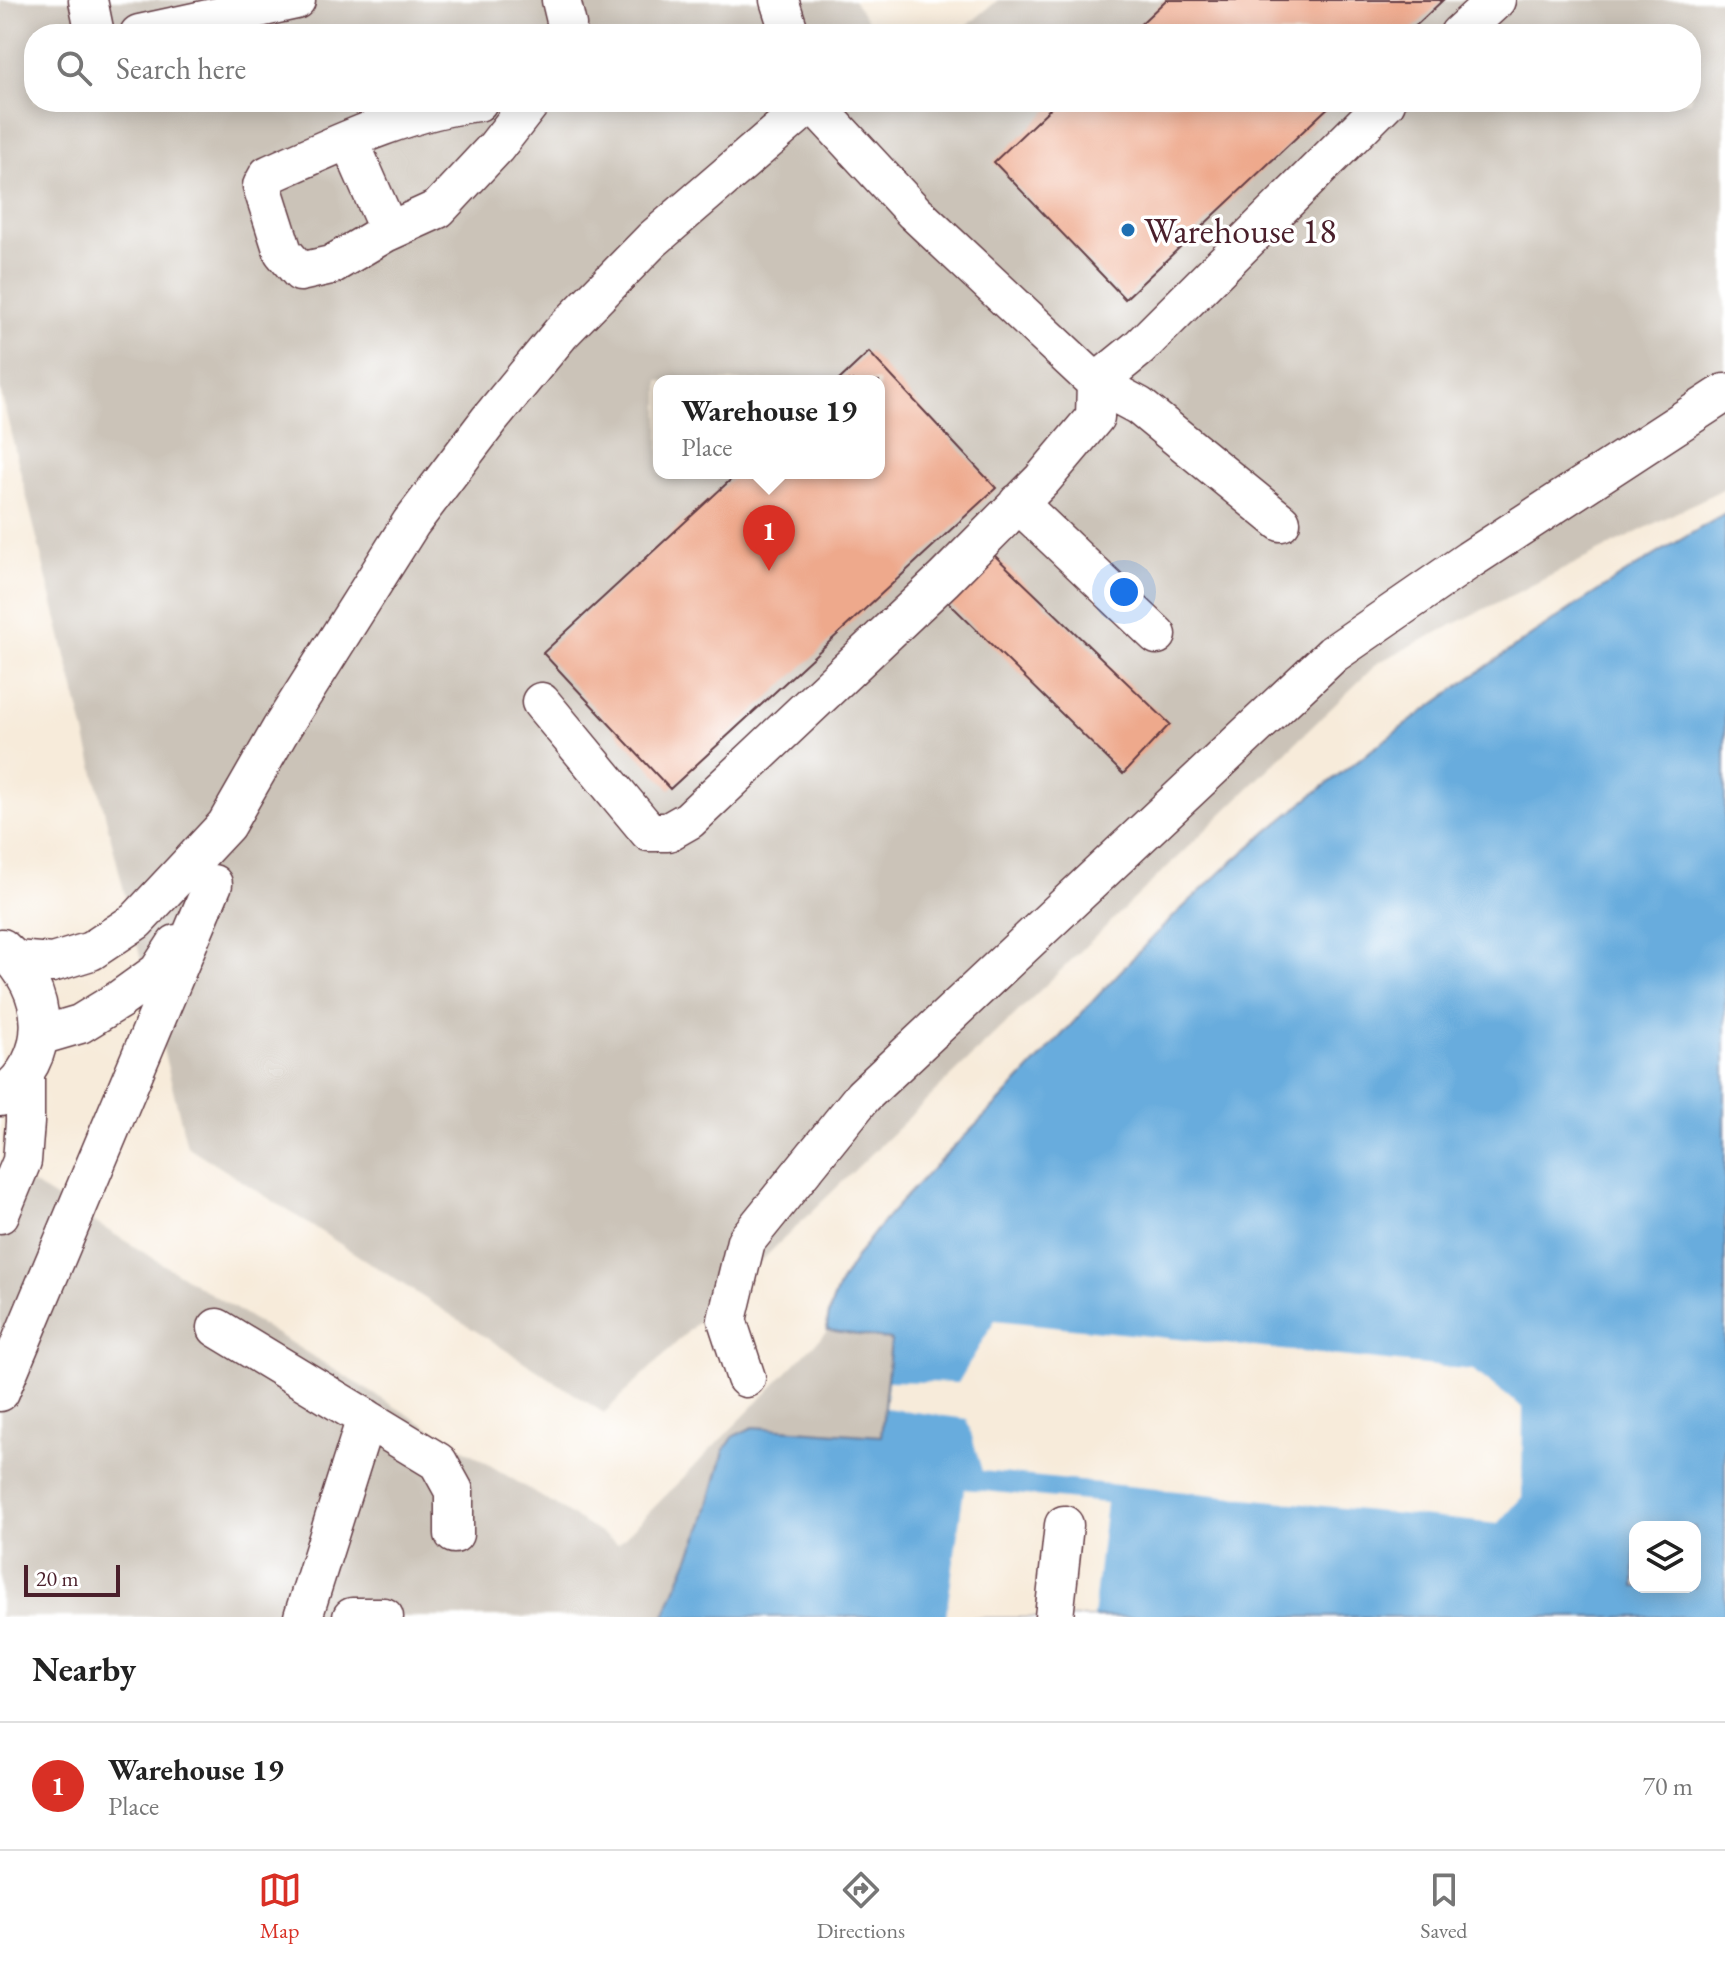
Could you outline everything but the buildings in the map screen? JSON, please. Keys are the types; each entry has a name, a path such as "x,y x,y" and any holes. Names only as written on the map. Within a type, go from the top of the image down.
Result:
{"street":[{"path":"88,0 93,24"},
{"path":"185,24 296,0"},
{"path":"561,0 567,24"},
{"path":"779,0 787,24"},
{"path":"1470,24 1496,0"},
{"path":"429,112 349,140 268,175 262,186 283,252 300,272 331,265 389,231 438,209 496,147 523,112"},
{"path":"8,953 52,963 91,951 136,921 226,825 281,729 411,523 490,419 561,333 652,240 800,112"},
{"path":"821,112 914,212 1096,383 1139,406 1281,522"},
{"path":"541,702 649,832 668,832 689,820 944,579 1042,480 1095,417 1096,383 1139,348 1376,112"},
{"path":"349,140 389,231"},
{"path":"746,1378 727,1320 746,1241 863,1096 1333,654 1469,560 1725,393"},
{"path":"1018,503 1157,635"},
{"path":"0,1392 213,884 226,825"},
{"path":"39,1036 80,1024 158,972 213,884"},
{"path":"0,1214 22,1161 12,1085 34,1055 40,1016 28,976 8,953"},
{"path":"217,1328 438,1462 454,1491 454,1534"},
{"path":"303,1617 366,1418"},
{"path":"1054,1617 1064,1525"},
{"path":"352,1617 384,1617"}],"shaded area":[{"path":"0,0 853,0 870,24 24,24 24,112 1701,112 1701,24 969,24 998,0 1725,0 1725,488 1379,662 604,1413 187,1146 0,389"},
{"path":"0,1164 618,1544 893,1264 1175,1617 0,1617"}],"water":[{"path":"1725,514 1725,1617 664,1617 704,1522 724,1451 734,1436 753,1427 881,1436 891,1340 827,1330 832,1303 846,1274 866,1243 918,1183 1017,1083 1151,939 1262,837 1373,749 1502,655 1612,582"}],"pier":[{"path":"995,1320 1473,1370 1523,1408 1522,1497 1498,1524 982,1471 967,1419 885,1408 888,1381 958,1383"},
{"path":"964,1489 1106,1503 1093,1617 946,1617"}],"place":[{"name":"Warehouse 18","path":"1128,230"},
{"name":"Warehouse 19","path":"769,571"}]}
